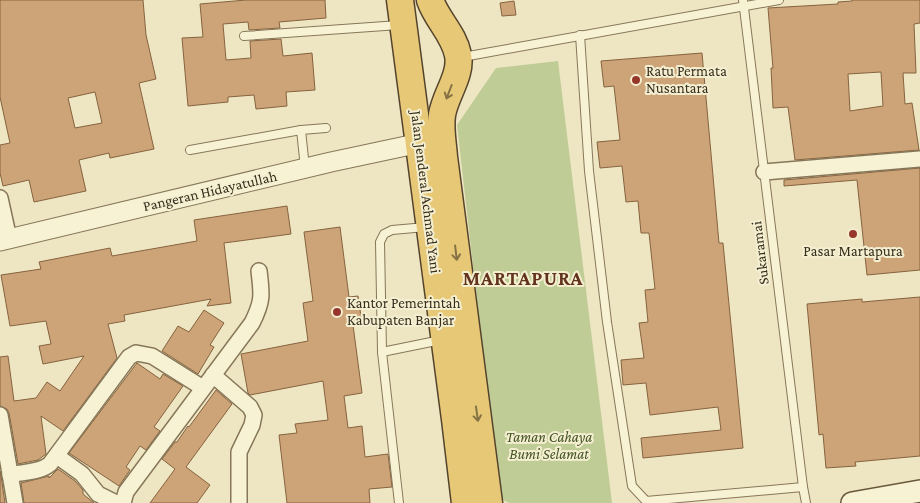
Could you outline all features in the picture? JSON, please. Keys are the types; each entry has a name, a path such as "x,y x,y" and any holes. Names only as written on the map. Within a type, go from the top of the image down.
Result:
{"highway":[{"path":"430,0 433,10 456,46 459,58"},
{"name":"Jalan Jenderal Achmad Yani","path":"402,12 420,143 441,225 455,338 465,503"},
{"name":"Jalan Jenderal Achmad Yani","path":"441,225 444,157 441,127 442,114 457,72 459,58"},
{"name":"Jalan Jenderal Achmad Yani","path":"455,338 489,503"}],"main road":[{"path":"852,503 920,491"}],"street":[{"name":"Pangeran Hidayatullah","path":"5,240 305,168 420,143"},
{"path":"764,172 920,160"},
{"path":"0,198 5,240"},
{"path":"123,503 126,492 252,323 259,309 262,297 259,272"},
{"path":"10,474 47,466 57,456 129,357 136,353 152,356 203,388"},
{"path":"213,375 250,407 254,415 252,425 239,452 239,503"},
{"path":"0,415 16,503"},
{"path":"57,456 82,474 98,494 116,503"}],"lane":[{"path":"459,58 744,3 779,0"},
{"name":"Sukaramai","path":"744,3 802,487 806,503"},
{"path":"244,36 402,12"},
{"path":"580,35 588,171 607,322 632,486 646,501 802,487"},
{"path":"190,150 301,130 326,128"},
{"path":"301,130 305,168"},
{"path":"399,503 382,352 380,242 384,234 392,230 441,225"},
{"path":"382,352 455,338"}],"green space":[{"name":"Taman Cahaya Bumi Selamat","path":"558,61 612,503 509,503 503,500 499,494 457,125 496,68"}],"building":[{"path":"0,0 143,0 146,35 156,79 139,83 154,149 110,158 109,153 79,160 86,191 34,202 29,180 3,186 0,173 0,145 10,143 0,97","holes":["95,92 102,123 75,128 68,98"]},
{"path":"246,0 325,0 326,18 279,22 280,28 249,30 248,22 223,24 226,60 251,58 250,41 281,39 283,56 312,53 315,90 286,92 287,106 256,109 254,95 228,97 228,102 188,106 182,38 203,37 200,4"},
{"path":"920,0 920,23 914,24 916,73 903,73 905,104 912,103 919,150 795,160 788,107 773,108 771,68 773,68 768,8 838,4 838,2","holes":["881,72 883,106 850,111 848,74"]},
{"path":"514,1 516,15 502,16 500,3"},
{"path":"702,53 719,243 723,243 743,448 643,458 641,438 721,430 718,407 650,415 646,383 623,385 621,360 644,358 639,323 648,322 645,290 655,289 649,233 641,233 638,201 626,202 622,166 600,168 597,142 620,140 614,86 604,87 601,61"},
{"path":"920,168 920,270 867,275 857,180 784,186 784,180"},
{"path":"287,206 291,234 224,243 231,303 207,306 211,299 124,315 125,321 108,324 117,358 63,431 41,416 46,454 38,460 18,464 9,413 7,409 0,406 0,357 8,356 14,401 36,398 47,382 60,391 84,356 43,364 39,346 51,344 46,321 10,326 1,275 41,269 39,262 110,248 112,256 197,241 194,220"},
{"path":"340,227 349,297 358,296 362,323 353,325 362,393 344,396 348,428 362,426 365,457 388,454 392,487 369,489 370,503 287,503 279,435 297,433 295,424 328,420 323,381 250,395 248,393 241,354 308,341 303,303 313,301 304,232"},
{"path":"920,297 920,456 855,462 856,466 826,468 823,434 819,435 807,304 862,299 862,302"},
{"path":"204,310 224,323 210,345 214,347 198,374 162,351 178,326 189,332"},
{"path":"137,363 160,379 163,374 183,386 154,427 160,431 146,450 140,446 126,467 130,470 119,486 69,453"},
{"path":"216,390 232,404 186,467 210,485 197,503 150,503 175,469 162,459 189,427"},
{"path":"58,469 75,481 83,490 83,494 94,503 24,503 21,483 49,476 49,478"},
{"path":"0,471 1,476 5,503 0,503"}],"place":[{"name":"Ratu Permata Nusantara","path":"636,80"},
{"name":"Pasar Martapura","path":"853,234"},
{"name":"Kantor Pemerintah Kabupaten Banjar","path":"337,312"}],"district":[{"name":"MARTAPURA","path":"523,278"}]}
